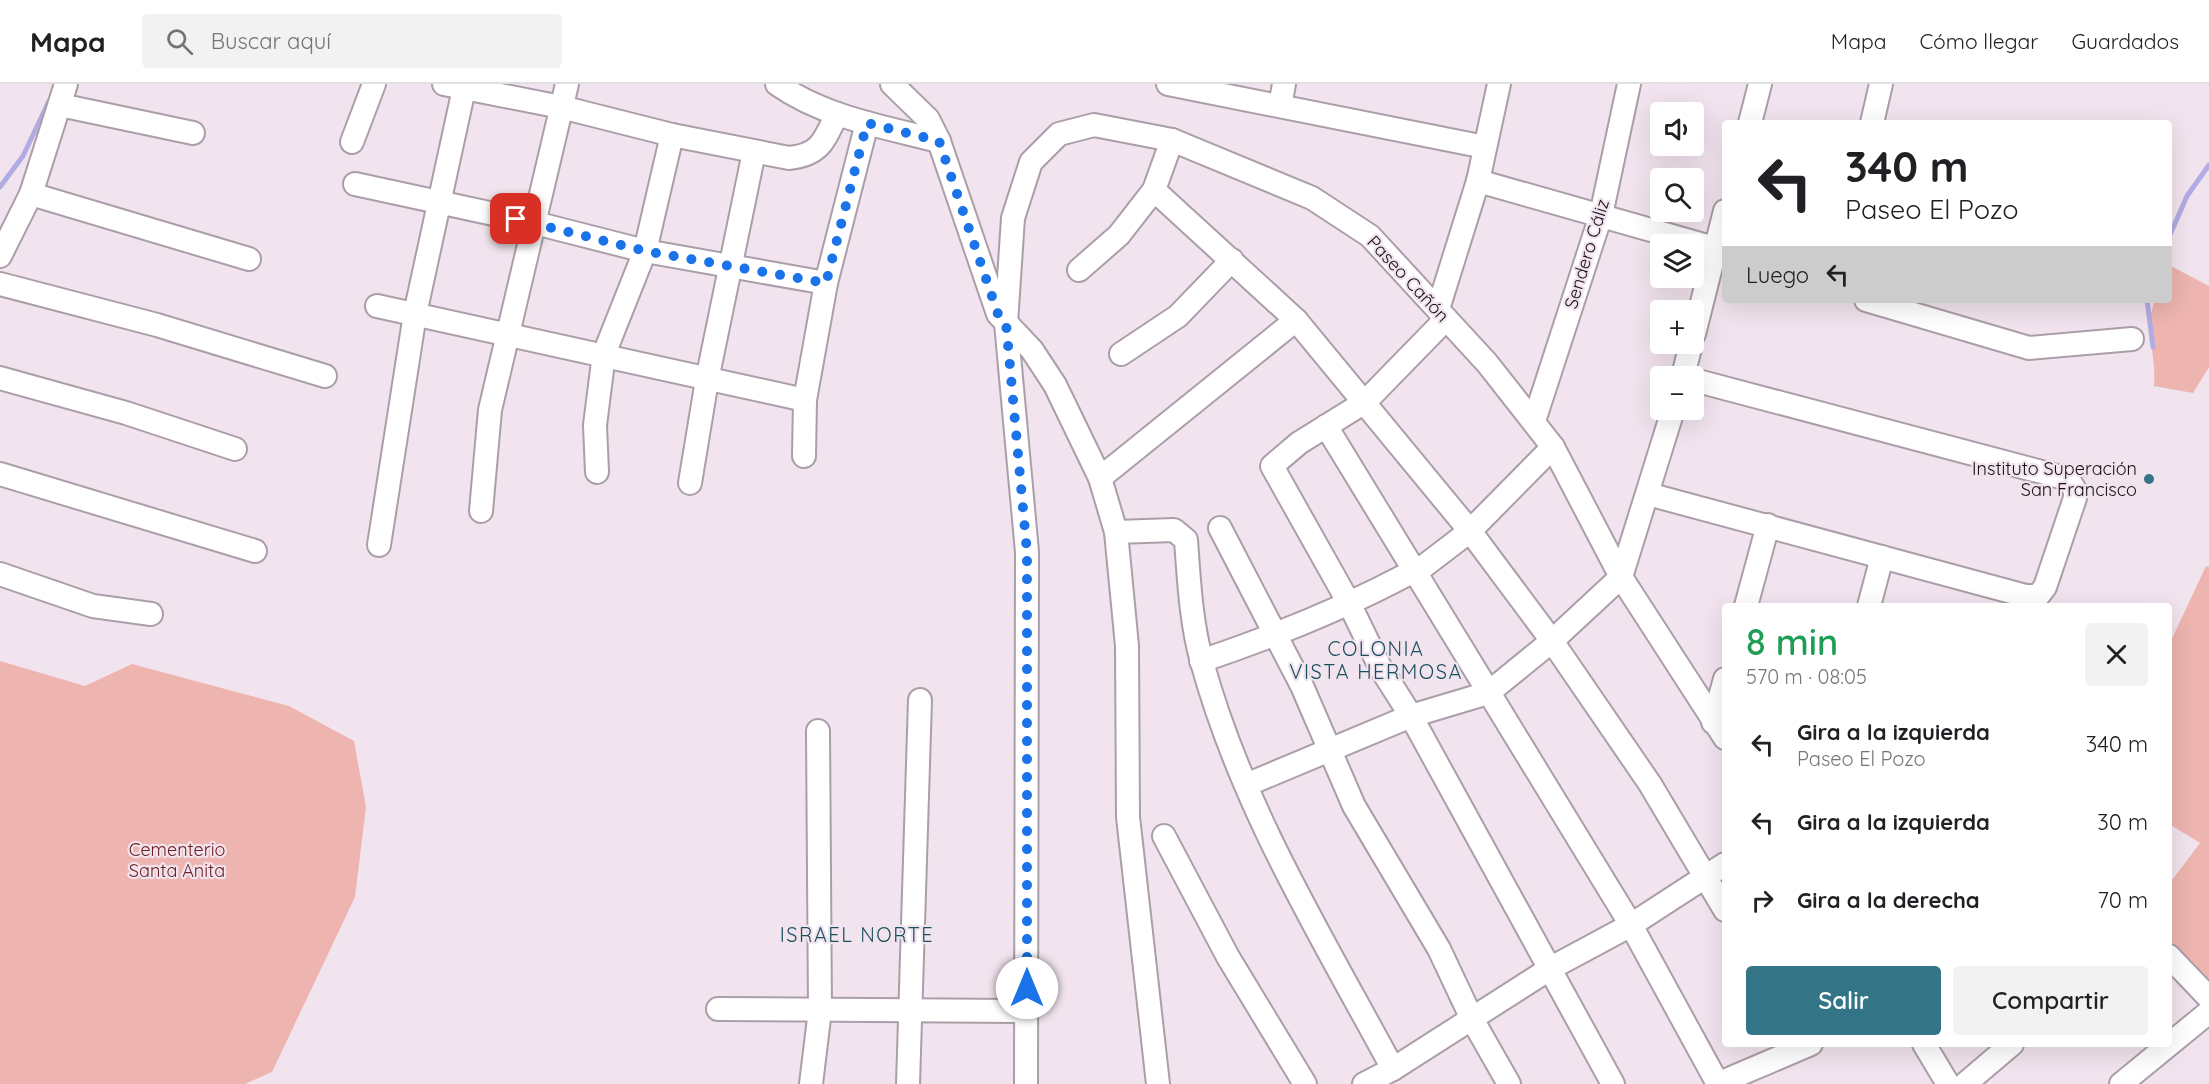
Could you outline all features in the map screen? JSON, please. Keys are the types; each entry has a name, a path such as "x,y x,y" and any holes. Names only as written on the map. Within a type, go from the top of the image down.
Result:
{"street":[{"path":"352,142 374,84"},
{"path":"481,511 490,410 567,84"},
{"path":"777,84 790,93 837,114 939,141"},
{"path":"892,84 927,119 939,141 998,314 1032,350 1054,385 1100,478 1116,532 1127,646 1128,817 1158,1084"},
{"path":"1168,84 1282,95 1485,147"},
{"path":"1499,84 1478,181 1442,314 1365,402 1299,443 1272,466 1350,605 1380,667 1411,716 1613,1084"},
{"name":"Sendero Cáliz","path":"1534,421 1601,215 1629,84"},
{"path":"1750,120 1760,84"},
{"path":"1873,120 1881,84"},
{"path":"379,545 415,314 441,203 458,85 561,107 672,135 789,158 803,156 820,148 837,114"},
{"path":"0,256 31,194 63,94 193,133"},
{"path":"804,456 805,400 826,283 867,123"},
{"name":"Paseo Cañón","path":"1006,323 1013,218 1031,162 1059,135 1094,125 1172,140 1312,198 1370,236 1487,363 1534,421 1553,447 1621,577 1719,730"},
{"path":"597,472 595,425 604,354 645,251 672,135"},
{"path":"1079,270 1119,236 1154,190 1172,140"},
{"path":"690,483 707,380 754,152"},
{"path":"1478,181 1720,250"},
{"path":"355,184 535,223 645,251 826,283"},
{"path":"1154,190 1296,320 1470,531 1552,641 1650,784 1716,870 1722,897"},
{"path":"31,194 249,259"},
{"path":"1704,302 1720,250 1722,234"},
{"path":"1121,354 1178,316 1232,260"},
{"path":"0,284 157,325 325,376"},
{"path":"1876,303 2029,348 2132,339"},
{"path":"377,306 604,354 707,380 805,400"},
{"path":"1100,478 1296,320"},
{"path":"1006,323 1027,552 1026,1084"},
{"path":"0,378 126,413 235,448"},
{"path":"1648,494 2026,596 2038,596 2045,588 2074,498 2072,483 2064,477 1704,383"},
{"path":"1246,785 1411,716 1488,693 1552,641 1621,577 1670,420"},
{"path":"1326,426 1631,925 1718,1084 1799,1047"},
{"path":"1201,661 1277,635 1350,605 1406,575 1415,573 1470,531 1553,447"},
{"path":"0,474 255,551"},
{"path":"1747,603 1768,525"},
{"path":"1220,528 1277,635 1354,806 1439,949 1472,1019 1509,1084"},
{"path":"1116,532 1173,530 1186,540 1191,602 1201,661 1262,826 1394,1069"},
{"path":"1870,603 1882,557"},
{"path":"0,574 93,606 151,614"},
{"path":"908,1084 920,700"},
{"path":"1719,730 1722,704"},
{"path":"811,1084 820,1010 818,730"},
{"path":"1164,837 1228,957 1305,1084"},
{"path":"1364,1084 1394,1069 1551,968 1631,925 1716,870"},
{"path":"2172,959 2209,998"},
{"path":"718,1009 1027,1011"},
{"path":"2172,1042 2209,1012"},
{"path":"1926,1047 1948,1084"},
{"path":"1965,1084 2008,1047"},
{"path":"2121,1084 2166,1047"}],"green space":[{"path":"2172,267 2209,286 2209,367 2193,393 2154,386 2150,332 2154,303 2172,303"},
{"path":"2206,566 2209,567 2209,984 2172,949 2172,880 2200,843 2172,826 2172,639"},
{"name":"Cementerio Santa Anita","path":"0,661 85,686 132,664 289,706 354,741 366,807 355,897 272,1072 245,1084 0,1084"}],"waterway":[{"path":"0,187 23,156 49,101"},
{"path":"2172,230 2187,196 2209,165"},
{"path":"2147,303 2153,347"}],"place":[{"name":"Instituto Superación San Francisco","path":"2149,479"}],"district":[{"name":"COLONIA VISTA HERMOSA","path":"1376,660"},
{"name":"ISRAEL NORTE","path":"857,935"}],"route":[{"path":"516,219 645,251 826,283 867,123 939,141 998,314 1006,323 1012,413 1027,552 1027,988"}]}
